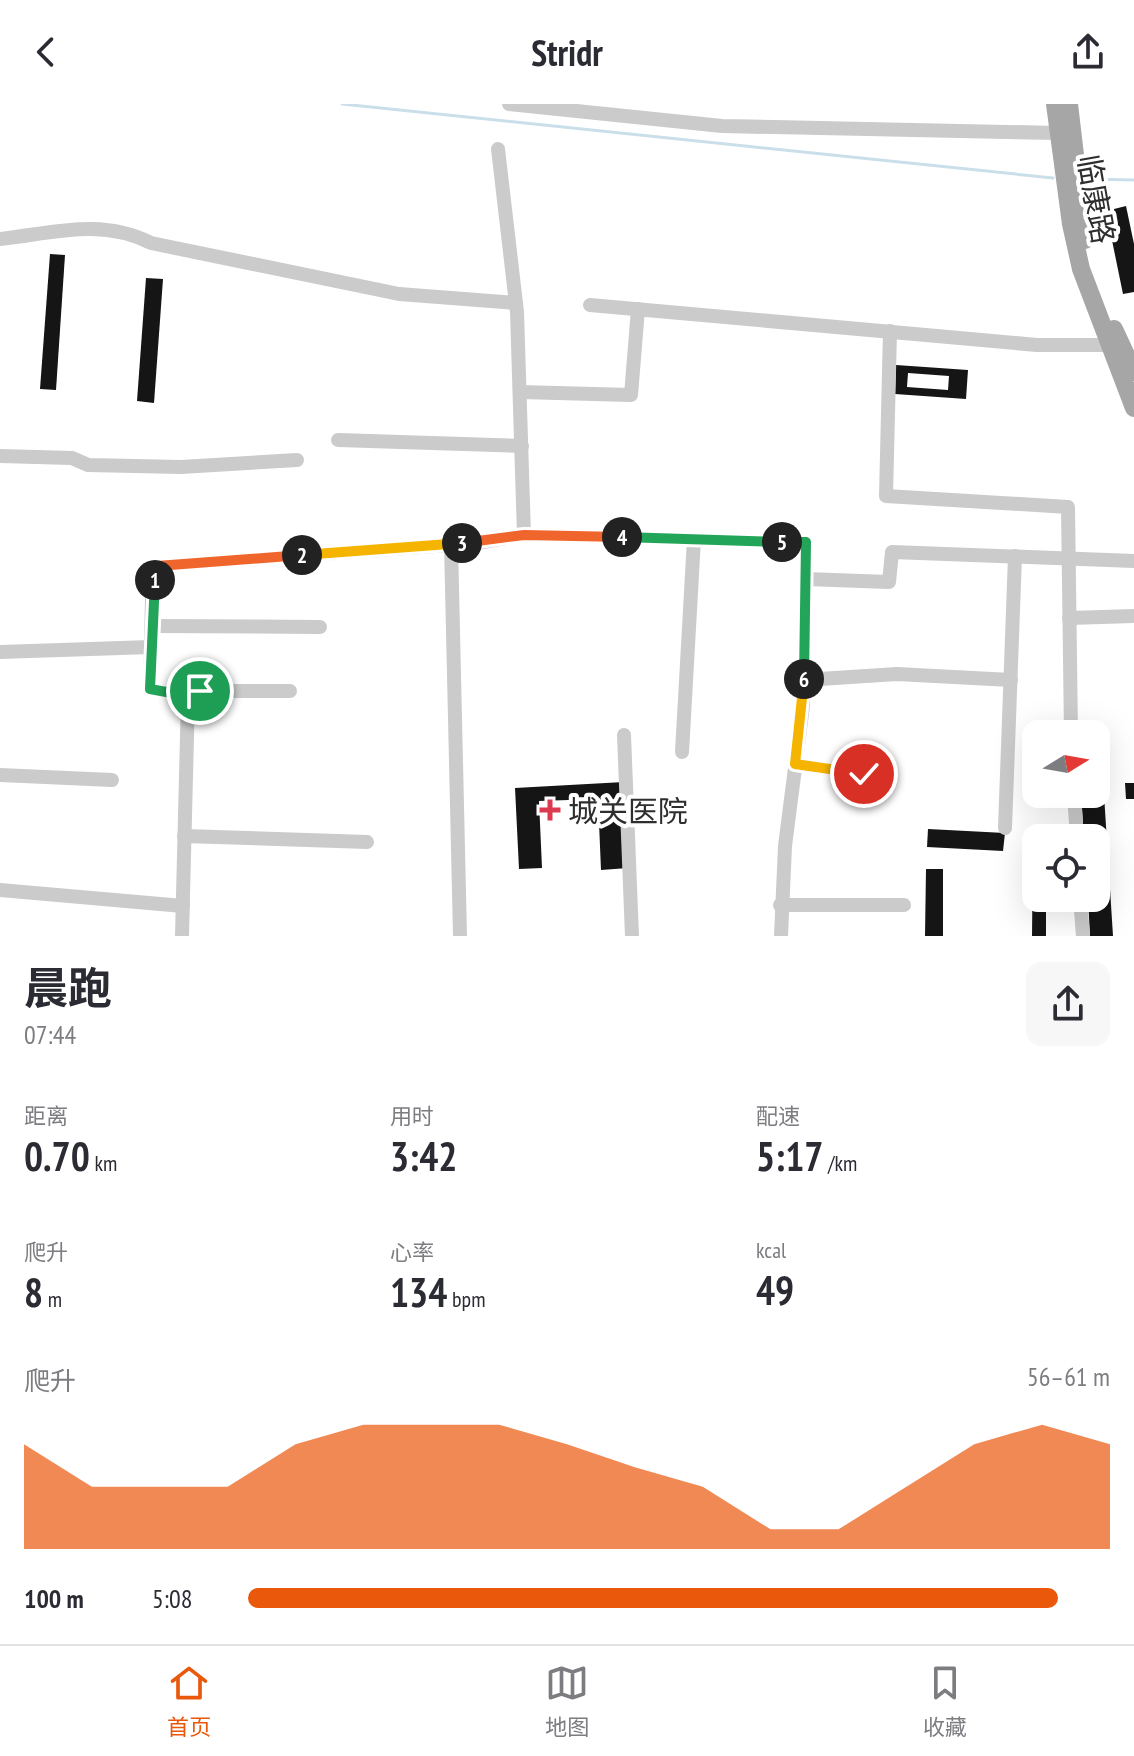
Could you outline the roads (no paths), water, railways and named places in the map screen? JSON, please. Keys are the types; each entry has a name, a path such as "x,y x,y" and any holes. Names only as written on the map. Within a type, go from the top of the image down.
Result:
{"main road":[{"path":"1055,104 1065,132"},
{"path":"1065,132 1069,104"},
{"name":"临康路","path":"1065,132 1081,269 1134,408"},
{"name":"临康路","path":"1065,132 1092,272 1134,372"}],"street":[{"path":"509,104 722,126 1065,132"},
{"path":"671,121 673,104"},
{"path":"498,149 516,303 524,535"},
{"path":"0,239 93,228 125,230 151,243 399,294 516,303"},
{"path":"590,305 1037,345 1109,345"},
{"path":"520,392 631,395 638,309"},
{"path":"890,331 886,496 1068,507 1071,720"},
{"path":"338,440 522,446"},
{"path":"0,456 72,458 88,465 181,467 297,460"},
{"path":"290,691 200,691 188,696 150,689 157,566 451,544 524,535 806,542 804,680 780,905 781,936"},
{"path":"682,752 694,539"},
{"path":"451,544 460,936"},
{"path":"806,579 889,582 892,552 1134,561"},
{"path":"1005,828 1015,556"},
{"path":"1069,618 1134,616"},
{"path":"152,626 320,627"},
{"path":"0,652 151,647"},
{"path":"804,680 897,674 1011,680"},
{"path":"182,936 188,696"},
{"path":"624,735 632,936"},
{"path":"795,764 864,774"},
{"path":"0,775 112,780"},
{"path":"184,836 367,842"},
{"path":"0,890 183,906"},
{"path":"780,905 904,905"},
{"path":"1081,912 1083,936"}],"waterway":[{"path":"342,104 1053,178"},
{"path":"1085,179 1134,180"}],"place":[{"name":"城关医院","path":"550,810"}]}
